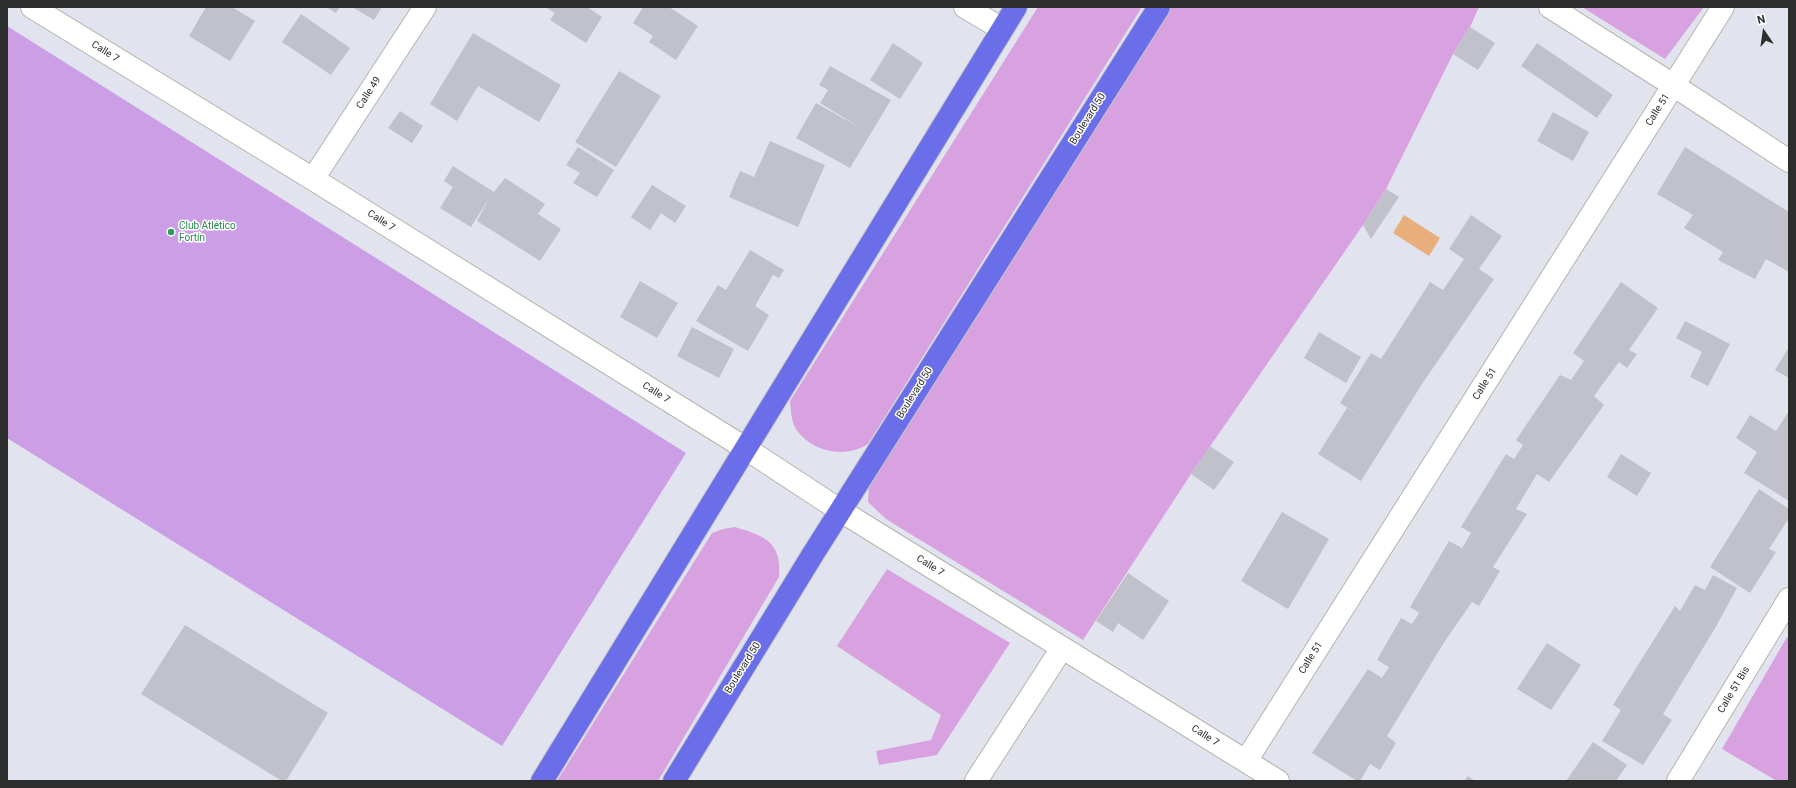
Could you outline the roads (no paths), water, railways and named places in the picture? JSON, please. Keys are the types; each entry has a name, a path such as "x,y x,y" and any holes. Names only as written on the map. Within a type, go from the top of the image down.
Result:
{"main road":[{"path":"542,781 1016,7"},
{"name":"Boulevard 50","path":"674,781 841,511 1159,7"}],"street":[{"name":"Calle 7","path":"32,7 313,179 745,448 841,511 1278,781"},
{"name":"Calle 49","path":"313,179 425,7"},
{"path":"965,7 1002,29"},
{"path":"1550,7 1674,85 1789,161"},
{"name":"Calle 51","path":"1246,761 1723,7"},
{"name":"Calle 51 Bis","path":"1678,781 1789,599"},
{"path":"976,781 1062,648"}],"place":[{"name":"Club Atlético Fortín","path":"171,232"}]}
